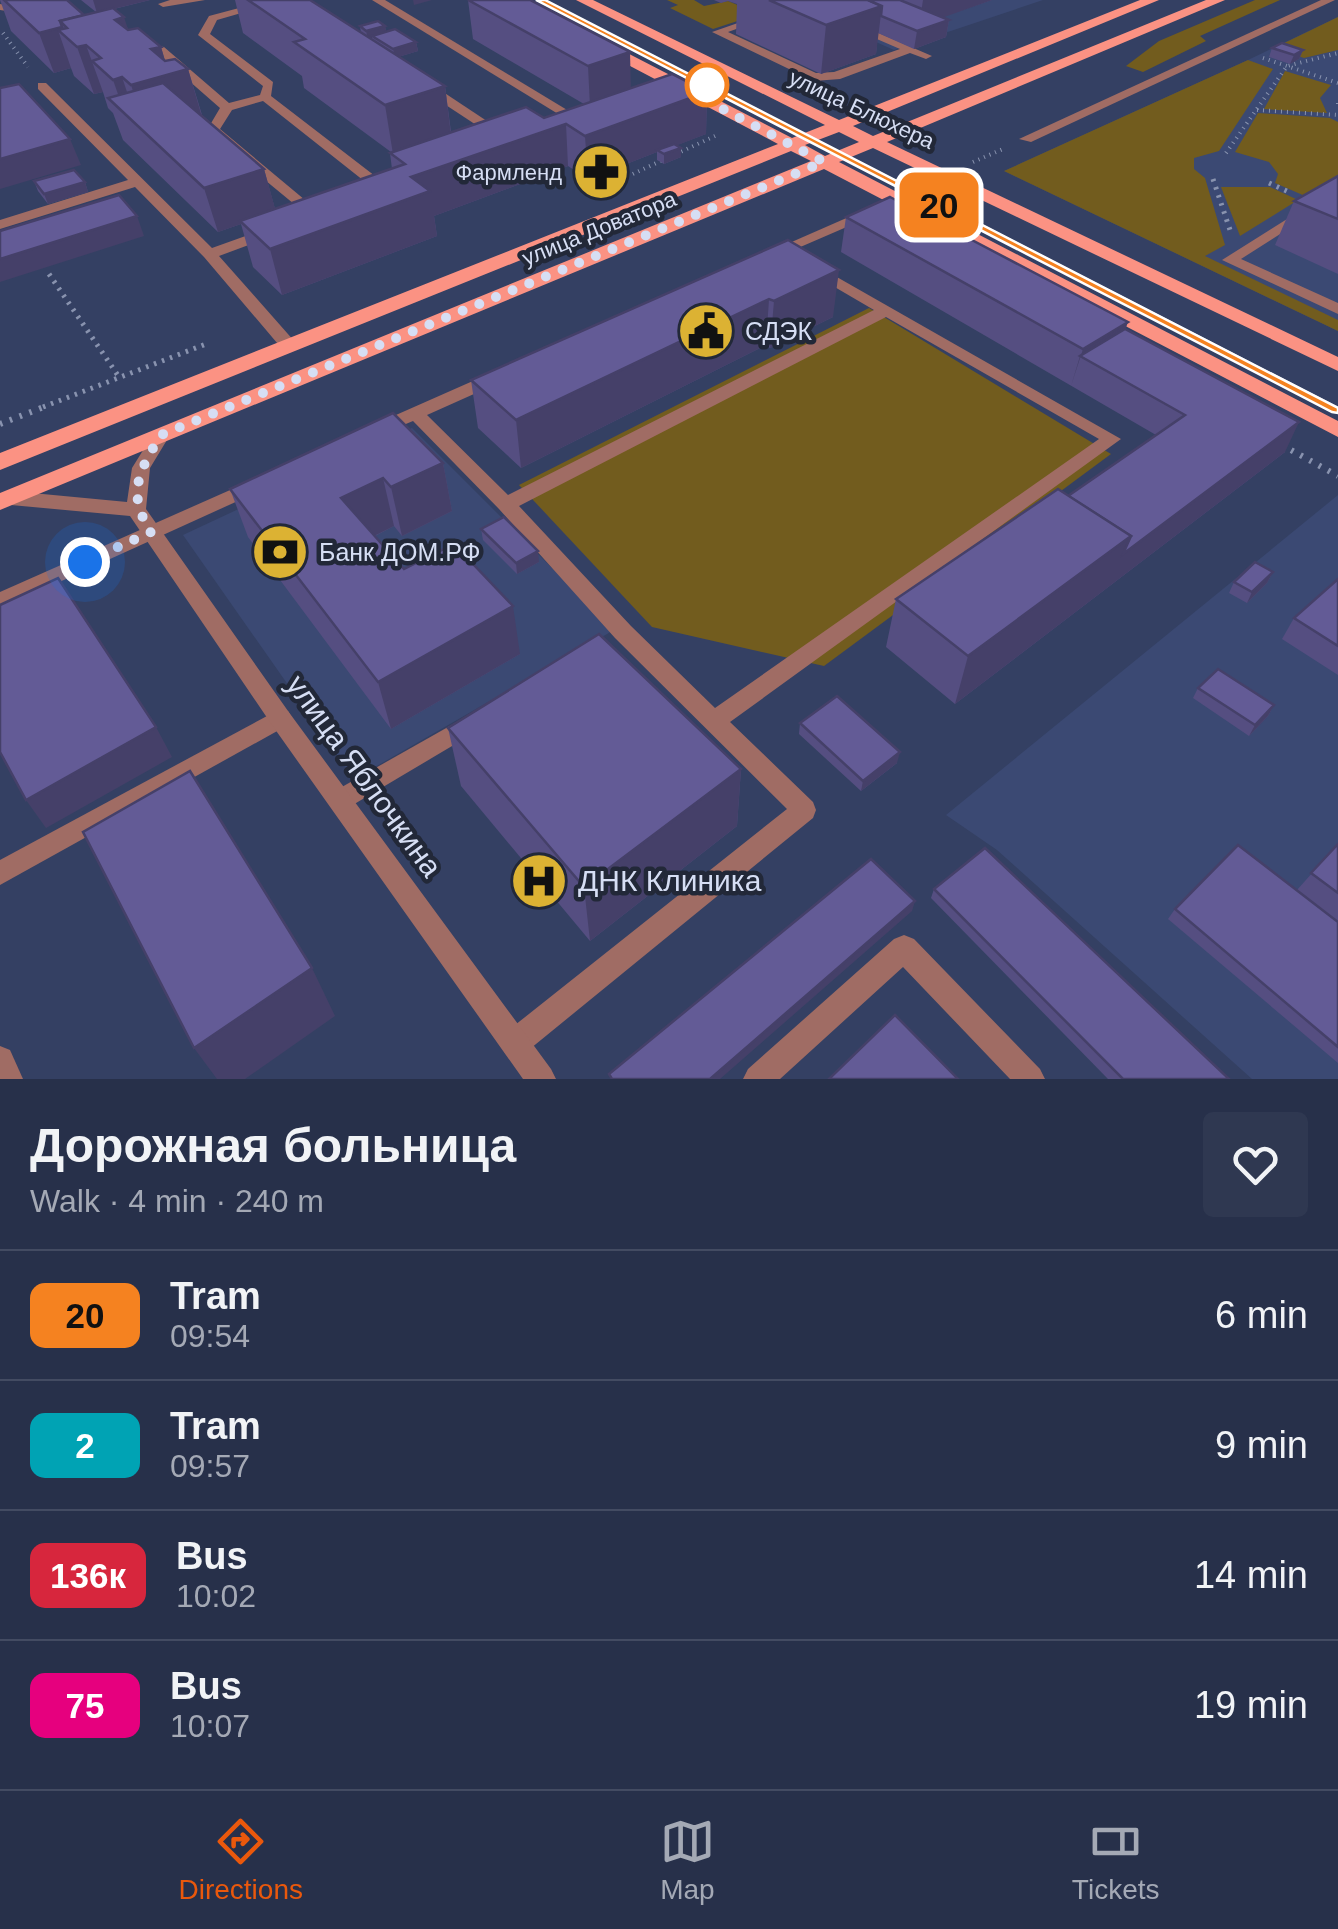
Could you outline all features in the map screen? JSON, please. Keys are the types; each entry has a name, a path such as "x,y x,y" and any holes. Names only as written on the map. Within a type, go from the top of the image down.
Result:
{"main road":[{"name":"улица Блюхера","path":"584,0 1338,365"},
{"name":"улица Доватора","path":"0,462 1152,0"},
{"name":"улица Доватора","path":"6,500 1218,0"},
{"path":"586,38 1338,430"}],"street":[{"path":"0,7 13,9 55,0 68,6"},
{"path":"164,4 199,0 201,9 213,18"},
{"path":"265,97 270,85 204,35 213,18 281,0"},
{"path":"377,0 586,125"},
{"path":"1026,139 1330,0"},
{"path":"773,14 718,32 814,77 836,76 910,50"},
{"path":"895,55 832,22 926,56"},
{"path":"115,35 126,44 160,49 227,107"},
{"path":"445,41 462,36"},
{"path":"404,72 516,145 499,150"},
{"path":"42,86 209,254 290,346"},
{"path":"662,96 682,88"},
{"path":"265,97 227,107 213,130 316,215"},
{"path":"265,97 383,190"},
{"path":"568,130 601,119"},
{"path":"0,226 137,182"},
{"path":"366,196 399,184"},
{"path":"1338,191 1230,260 1338,309"},
{"path":"748,265 897,200"},
{"path":"298,221 333,208"},
{"path":"209,254 280,228"},
{"path":"714,720 1112,439 782,250"},
{"path":"506,504 884,311"},
{"path":"361,438 520,366"},
{"path":"416,413 506,504 614,637 714,720 804,810 515,1043"},
{"path":"6,500 136,510 141,468 161,435"},
{"path":"0,601 271,478"},
{"name":"улица Яблочкина","path":"136,510 280,718 541,1079"},
{"path":"342,799 490,711"},
{"path":"0,872 280,718"},
{"path":"758,1079 904,948 1030,1079"},
{"path":"0,1060 8,1079"}],"path":[{"path":"19,29 3,33 42,86"},
{"path":"1226,46 1338,83"},
{"path":"1226,153 1287,66 1338,53"},
{"path":"1256,110 1338,115"},
{"path":"606,186 748,122"},
{"path":"972,162 1026,139"},
{"path":"48,274 120,377"},
{"path":"0,424 211,342"}],"shaded area":[{"path":"667,0 694,0 704,6 728,1 759,14 713,29 670,8 678,5"},
{"path":"781,0 1043,0 894,50"},
{"path":"1255,0 1280,0 1200,36 1206,41 1143,72 1126,66 1159,41"},
{"path":"1338,17 1338,331 1004,171 1248,60"},
{"path":"1338,17 1338,50 1304,58 1274,48"},
{"path":"1248,60 1273,69 1219,151 1194,158 1194,169 1205,178 1225,245 1205,256 1338,320 1338,331 1004,171"},
{"path":"1285,71 1331,85 1320,98 1327,113 1264,109"},
{"path":"1258,113 1330,118 1338,122 1338,176 1305,196 1275,183 1278,174 1269,162 1235,152"},
{"path":"1221,187 1270,187 1298,200 1240,236"},
{"path":"869,308 1111,454 824,666 652,627 519,485"},
{"path":"412,428 614,630 354,779 183,535"},
{"path":"1338,495 1338,1079 1252,1079 997,850 946,815"}],"building":[{"path":"4,0 67,0 84,15 60,21 62,27 39,33"},
{"path":"248,0 310,0 445,86 385,105 294,42 305,39"},
{"path":"468,0 530,0 630,52 588,66"},
{"path":"769,0 868,0 882,6 826,25"},
{"path":"868,0 900,0 949,20 917,31 881,16 882,6"},
{"path":"113,8 124,17 115,20 128,30 138,28 161,47 151,49 165,61 175,59 188,69 131,85 122,77 113,80 92,61 101,58 86,45 77,47 58,30 67,28 60,21"},
{"path":"378,21 385,26 366,31 360,26"},
{"path":"395,29 416,42 393,49 372,36"},
{"path":"1282,43 1303,50 1294,55 1272,48"},
{"path":"672,74 707,92 585,136 566,124 411,177 430,191 270,249 240,221 405,164 390,153 526,107 544,118"},
{"path":"163,83 264,169 204,188 108,98"},
{"path":"19,84 70,139 0,159 0,88"},
{"path":"674,144 681,148 664,154 657,150"},
{"path":"74,170 85,182 44,194 34,181"},
{"path":"1338,176 1338,219 1294,201"},
{"path":"119,195 137,216 0,259 0,231"},
{"path":"890,197 1128,322 1083,349 846,217"},
{"path":"788,240 839,270 774,301 769,299 516,420 471,380"},
{"path":"1125,329 1299,422 1123,554 1131,536 1068,496 1185,415 1080,356"},
{"path":"393,413 443,463 391,487 383,478 341,498 404,569 454,544 513,606 378,682 230,489"},
{"path":"1058,489 1131,536 968,656 896,599"},
{"path":"504,517 538,551 516,563 481,529"},
{"path":"1255,562 1273,572 1252,592 1234,582"},
{"path":"58,578 156,727 26,800 0,752 0,605"},
{"path":"1338,579 1338,646 1294,618"},
{"path":"599,634 741,769 584,887 448,728"},
{"path":"1218,669 1274,705 1255,725 1198,688"},
{"path":"837,696 900,752 863,781 800,723"},
{"path":"190,771 312,968 194,1048 83,832"},
{"path":"1338,844 1338,893 1311,873"},
{"path":"1238,845 1338,922 1338,1047 1175,909"},
{"path":"985,848 1229,1079 1123,1079 934,889"},
{"path":"871,859 915,901 710,1079 612,1079 609,1074"},
{"path":"895,1015 958,1079 829,1079"}],"tram line":[{"path":"542,0 1338,408"},
{"name":"20","path":"542,0 1338,408"}],"place":[{"name":"Фармленд","path":"601,172"},
{"name":"СДЭК","path":"706,331"},
{"name":"Банк ДОМ.РФ","path":"280,552"},
{"name":"ДНК Клиника","path":"539,881"}],"route":[{"path":"85,562 151,532 136,510 141,468 161,435 824,162 715,105 707,85"}]}
